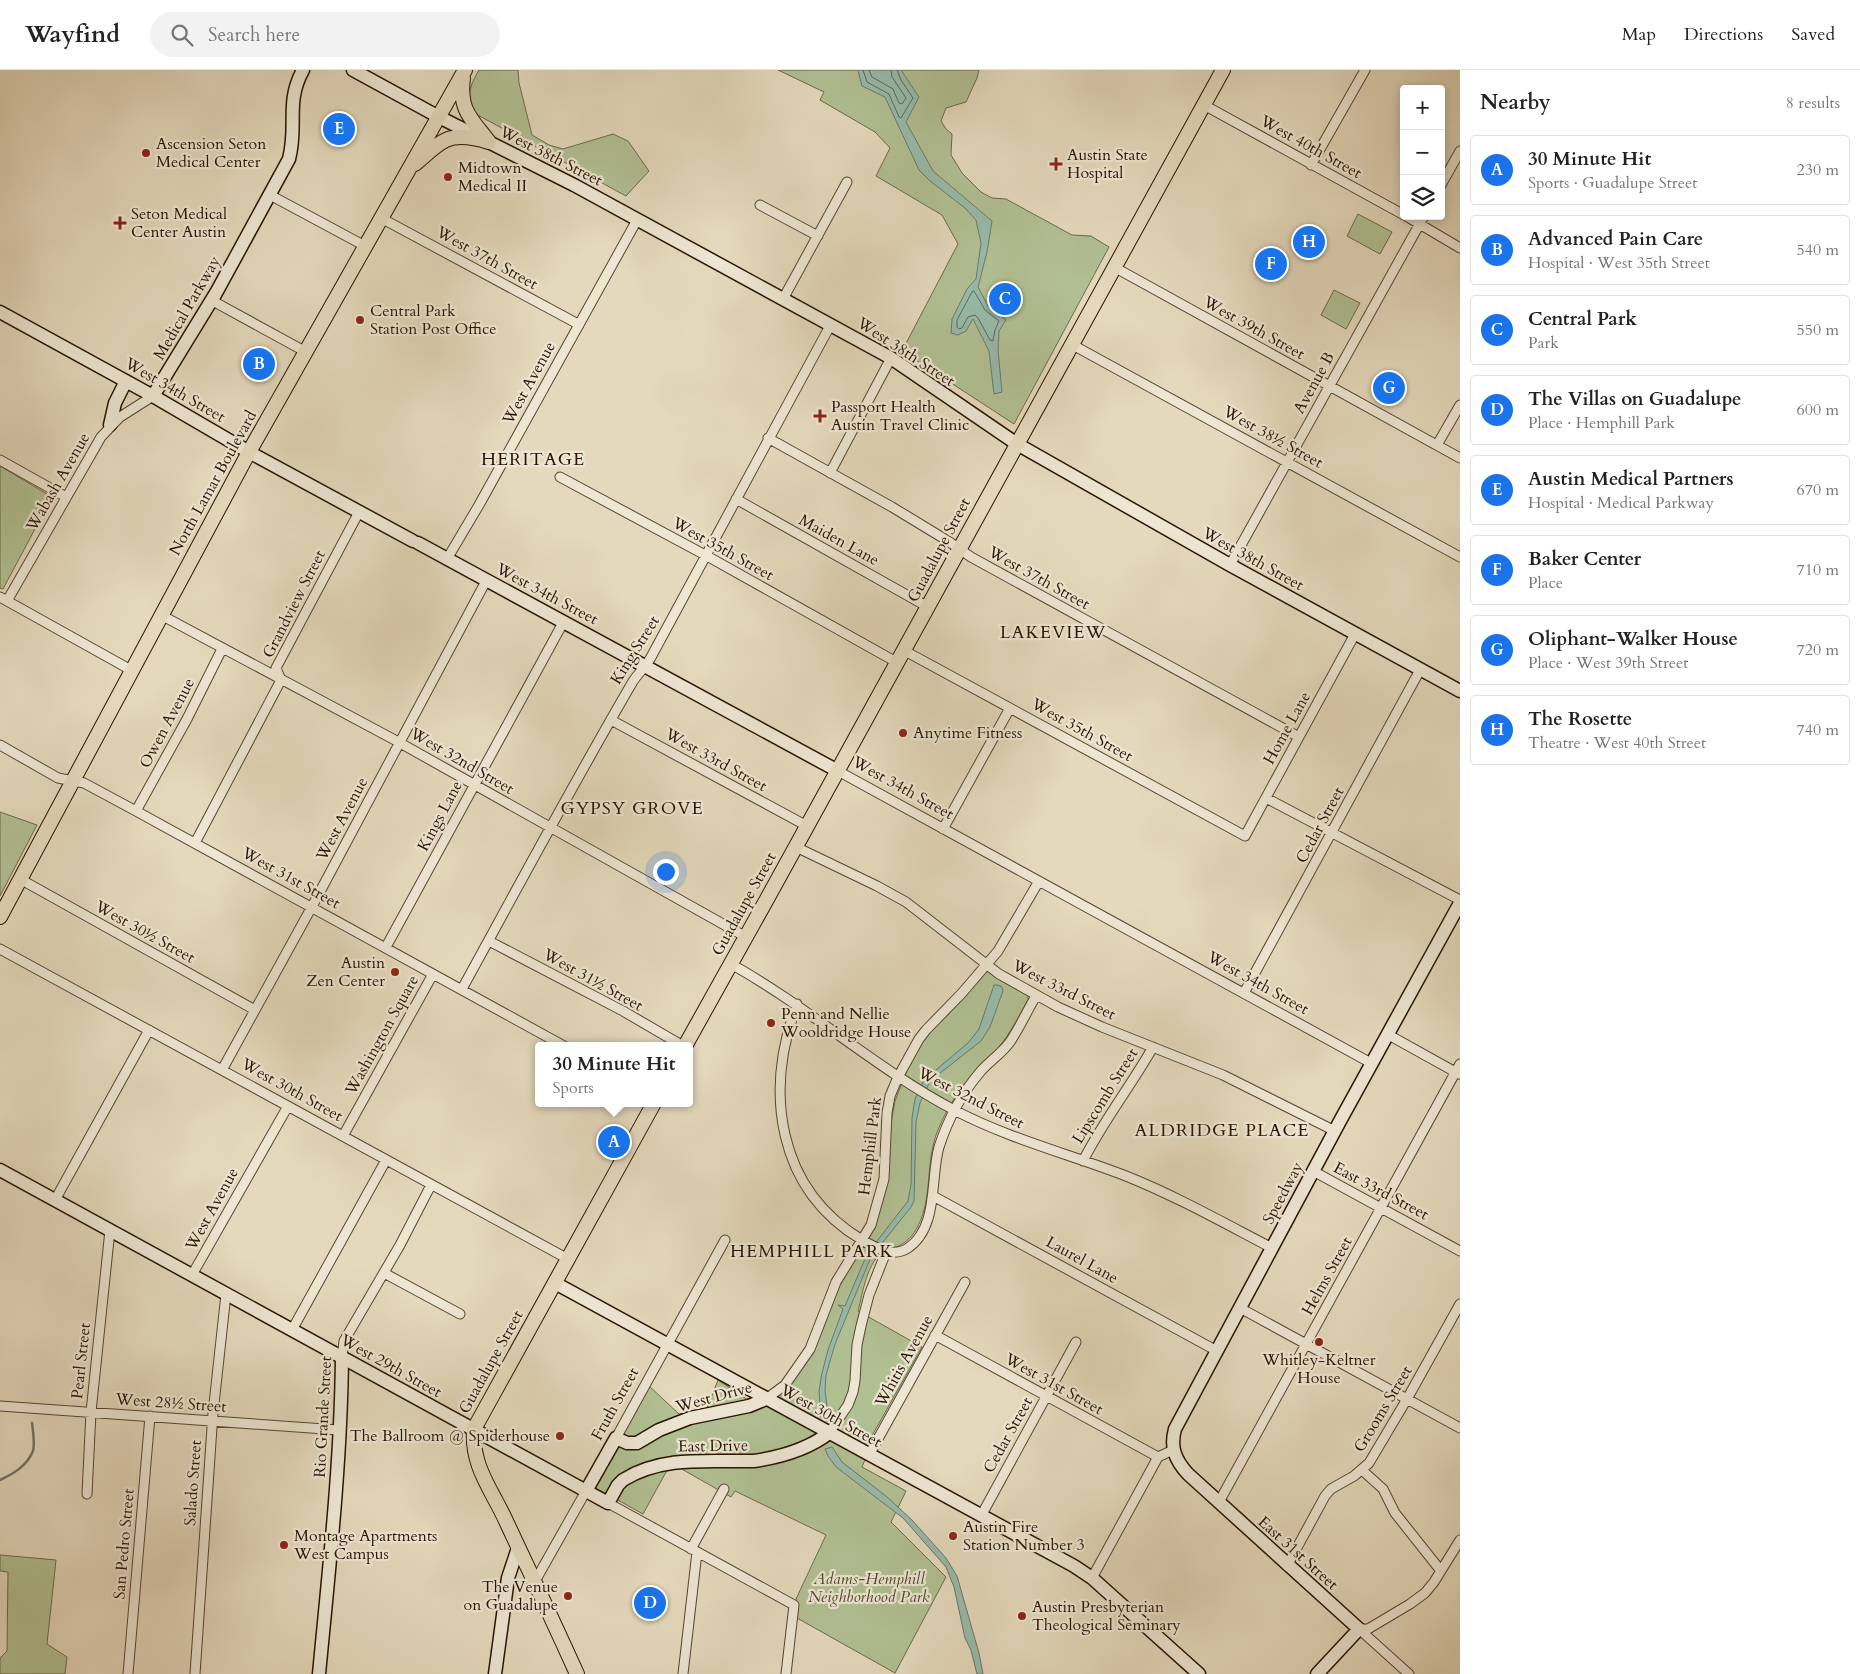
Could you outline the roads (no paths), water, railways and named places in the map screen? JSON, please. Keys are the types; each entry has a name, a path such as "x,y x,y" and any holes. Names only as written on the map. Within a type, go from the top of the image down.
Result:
{"main road":[{"name":"Guadalupe Street","path":"686,1042 902,657 959,548 1223,70"},
{"name":"North Lamar Boulevard","path":"0,917 249,452 464,71"},
{"path":"464,71 462,96 464,108 489,142"},
{"path":"410,167 446,139 460,137 476,138 489,142"},
{"name":"Guadalupe Street","path":"577,1674 476,1460 473,1450 474,1430 652,1107"}],"street":[{"name":"Medical Parkway","path":"153,396 211,300 289,159 293,145 293,93 303,70"},
{"name":"West 38th Street","path":"353,70 439,117 578,187 831,324 891,358 1017,444 1230,565 1460,692"},
{"path":"1312,164 1366,70"},
{"name":"West 40th Street","path":"1204,105 1400,213"},
{"path":"1445,178 1460,151"},
{"path":"783,299 847,182"},
{"path":"270,195 365,246"},
{"path":"760,205 818,236"},
{"name":"West 37th Street","path":"381,218 578,324"},
{"name":"West Avenue","path":"447,559 479,505 637,220"},
{"name":"West 40th Street","path":"1422,220 1460,248"},
{"name":"Avenue B","path":"1230,565 1422,220"},
{"name":"West 39th Street","path":"1114,267 1460,458"},
{"path":"211,300 306,352"},
{"name":"West 34th Street","path":"1,313 153,396 249,452 486,581 564,621 1371,1063"},
{"name":"King Street","path":"462,990 638,672 646,666 707,556 768,438 831,324"},
{"name":"West 38½ Street","path":"1071,344 1460,557"},
{"path":"830,473 891,358"},
{"path":"110,425 115,403 126,381"},
{"name":"Wabash Avenue","path":"3,599 101,437 110,425 120,417 153,396"},
{"path":"1437,446 1460,404"},
{"name":"West 37th Street","path":"768,438 959,548 978,562 1299,737"},
{"path":"0,460 66,497"},
{"name":"West 35th Street","path":"560,477 902,657 1010,708 1245,836"},
{"name":"Maiden Lane","path":"736,499 928,607"},
{"name":"Grandview Street","path":"195,843 281,680 276,668 359,512"},
{"name":"West Avenue","path":"222,1070 486,581"},
{"path":"3,599 131,670"},
{"name":"West 32nd Street","path":"161,615 399,742 550,829 746,937"},
{"name":"Kings Lane","path":"386,947 564,621"},
{"name":"Home Lane","path":"1245,836 1355,634"},
{"name":"Owen Avenue","path":"136,811 187,719 222,648"},
{"name":"Cedar Street","path":"1244,994 1333,834 1420,670"},
{"path":"943,829 1010,708"},
{"name":"West 33rd Street","path":"611,720 807,826"},
{"name":"West 31st Street","path":"0,745 58,778 84,783 312,906 557,1042"},
{"path":"1266,798 1460,901"},
{"name":"West 33rd Street","path":"796,846 906,902 999,974 1036,996 1079,1018 1223,1075 1335,1131"},
{"name":"West 30½ Street","path":"20,880 255,1010"},
{"name":"Hemphill Park","path":"766,1399 785,1385 810,1349 836,1282 871,1225 884,1179 887,1113 890,1096 898,1077 926,1030 987,965 1009,934 1039,882"},
{"name":"Speedway","path":"1173,1450 1172,1442 1175,1429 1460,901"},
{"name":"West 31½ Street","path":"489,941 677,1042"},
{"name":"West 30th Street","path":"0,949 568,1259"},
{"name":"West 32nd Street","path":"731,964 757,978 796,1004 850,1045 898,1077 954,1110 1006,1134 1157,1189 1272,1248"},
{"name":"Washington Square","path":"343,1136 433,974"},
{"path":"796,1004 786,1036 781,1063 781,1109 788,1145 800,1177 810,1194 832,1218 879,1249 900,1252 912,1245 923,1229 933,1196 934,1171 939,1148 954,1110 968,1087 981,1071 1009,1043 1036,996"},
{"path":"55,1200 149,1030"},
{"path":"1387,1034 1459,1070"},
{"name":"Lipscomb Street","path":"1083,1161 1102,1125 1139,1072 1152,1047"},
{"name":"Helms Street","path":"1219,1502 1459,1070"},
{"name":"West Avenue","path":"192,1275 288,1106"},
{"path":"292,1330 386,1160"},
{"name":"West 29th Street","path":"0,1170 794,1605 786,1674"},
{"name":"East 33rd Street","path":"1313,1171 1460,1251"},
{"name":"Rio Grande Street","path":"319,1674 339,1430 344,1341 431,1185"},
{"name":"Laurel Lane","path":"933,1196 1217,1351"},
{"name":"Pearl Street","path":"86,1494 110,1230"},
{"name":"Fruth Street","path":"534,1584 725,1240"},
{"path":"829,1433 848,1405 853,1392 857,1345 879,1249"},
{"path":"384,1272 460,1314"},
{"name":"Whitis Avenue","path":"869,1455 965,1282"},
{"name":"West 30th Street","path":"555,1283 1074,1566 1092,1578 1199,1674"},
{"name":"Salado Street","path":"195,1674 213,1421 226,1294"},
{"name":"Grooms Street","path":"1287,1566 1330,1489 1362,1470 1369,1463 1460,1304"},
{"path":"1240,1308 1460,1428"},
{"name":"West 31st Street","path":"936,1336 1158,1457"},
{"name":"Cedar Street","path":"980,1516 1076,1342"},
{"path":"342,1388 351,1377 369,1372"},
{"name":"West Drive","path":"616,1438 637,1443 659,1430 690,1418 749,1406 766,1399"},
{"name":"West 28½ Street","path":"0,1406 339,1430"},
{"name":"San Pedro Street","path":"128,1674 150,1416"},
{"name":"East Drive","path":"608,1503 623,1480 665,1463 685,1461 754,1462 814,1444 829,1433"},
{"path":"1092,1578 1158,1457 1173,1450"},
{"name":"East 31st Street","path":"1173,1450 1179,1464 1184,1469 1287,1566 1409,1674"},
{"path":"1362,1470 1383,1490 1395,1513 1441,1571"},
{"path":"684,1674 694,1550 724,1489"},
{"path":"1317,1674 1359,1629 1368,1629 1418,1599 1434,1582 1460,1540"},
{"path":"495,1674 508,1578 518,1548"}],"water":[{"path":"858,70 901,70 919,97 906,122 933,171 992,221 987,252 978,287 988,306 1006,320 999,331 998,350 1002,392 994,394 989,351 973,319 966,331 958,335 951,333 952,319 967,289 976,279 981,243 976,220 965,208 919,170 885,97 862,86"},
{"path":"994,985 1002,987 1003,991 990,1027 981,1041 930,1081 920,1103 916,1122 914,1201 871,1257 835,1344 826,1375 825,1390 828,1416 821,1417 819,1391 828,1350 843,1309 838,1305 845,1306 867,1254 908,1201 911,1184 912,1118 915,1099 924,1080 968,1043 979,1029"},
{"path":"832,1447 842,1462 887,1497 912,1520 946,1558 957,1576 979,1653 983,1674 977,1674 971,1650 965,1638 954,1587 946,1567 903,1518 836,1467 825,1449"}],"waterway":[{"path":"0,1480 19,1469 33,1451 32,1423"}],"place":[{"name":"Austin Medical Partners","path":"339,129"},
{"name":"Ascension Seton Medical Center","path":"146,153"},
{"name":"Austin State Hospital","path":"1056,164"},
{"name":"Midtown Medical II","path":"448,177"},
{"name":"Seton Medical Center Austin","path":"120,223"},
{"name":"The Rosette","path":"1309,242"},
{"name":"Baker Center","path":"1271,264"},
{"name":"Central Park","path":"1005,299"},
{"name":"Central Park Station Post Office","path":"360,320"},
{"name":"Advanced Pain Care","path":"259,364"},
{"name":"Oliphant-Walker House","path":"1389,388"},
{"name":"Passport Health Austin Travel Clinic","path":"820,416"},
{"name":"Anytime Fitness","path":"903,733"},
{"name":"Austin Zen Center","path":"395,972"},
{"name":"Penn and Nellie Wooldridge House","path":"771,1023"},
{"name":"30 Minute Hit","path":"614,1142"},
{"name":"Whitley-Keltner House","path":"1319,1342"},
{"name":"The Ballroom @ Spiderhouse","path":"560,1436"},
{"name":"Austin Fire Station Number 3","path":"953,1536"},
{"name":"Montage Apartments West Campus","path":"284,1545"},
{"name":"The Venue on Guadalupe","path":"568,1596"},
{"name":"The Villas on Guadalupe","path":"650,1603"},
{"name":"Austin Presbyterian Theological Seminary","path":"1022,1616"}],"district":[{"name":"HERITAGE","path":"533,459"},
{"name":"LAKEVIEW","path":"1053,632"},
{"name":"GYPSY GROVE","path":"632,808"},
{"name":"ALDRIDGE PLACE","path":"1222,1130"},
{"name":"HEMPHILL PARK","path":"812,1251"}],"park label":[{"name":"Adams-Hemphill Neighborhood Park","path":"869,1588"}]}
